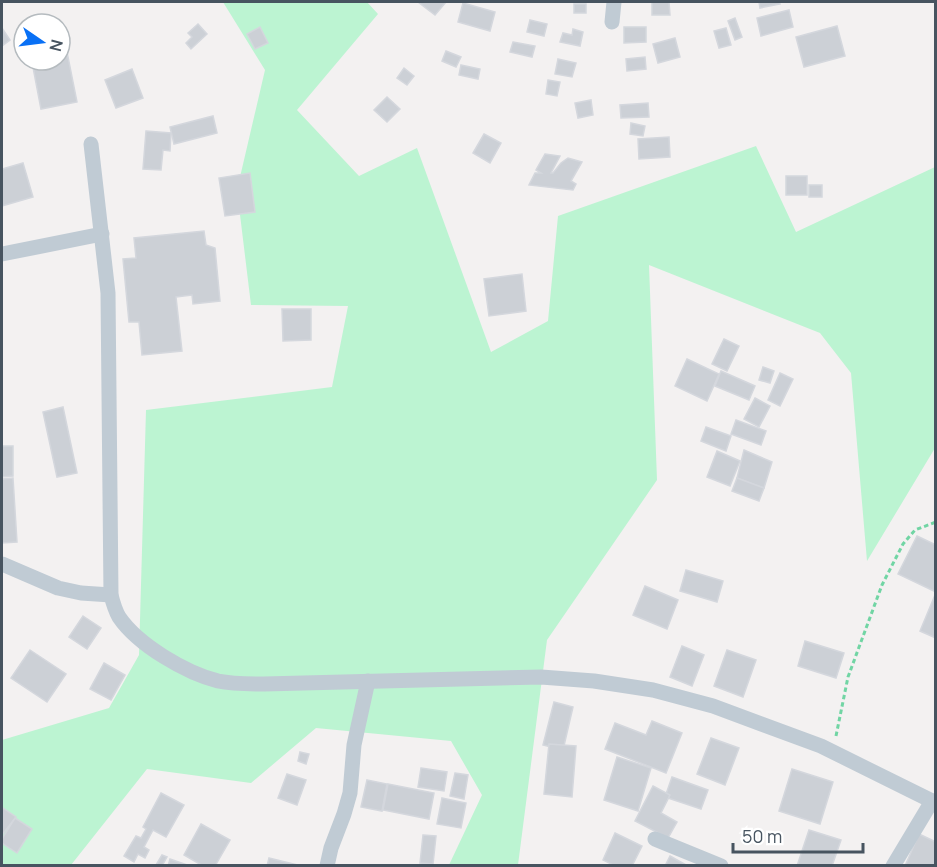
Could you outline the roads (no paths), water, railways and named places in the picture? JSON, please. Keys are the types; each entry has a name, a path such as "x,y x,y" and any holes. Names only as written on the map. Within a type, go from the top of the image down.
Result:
{"street":[{"path":"612,22 614,2"},
{"path":"91,144 108,293 111,595 120,617 134,634 163,656 190,672 219,681 243,684 541,677 594,681 641,688 713,706 821,746 934,802 893,866"},
{"path":"2,254 102,234"},
{"path":"2,564 58,588 111,595"},
{"path":"327,866 350,793 354,745 368,681"},
{"path":"655,839 721,866"}]}
